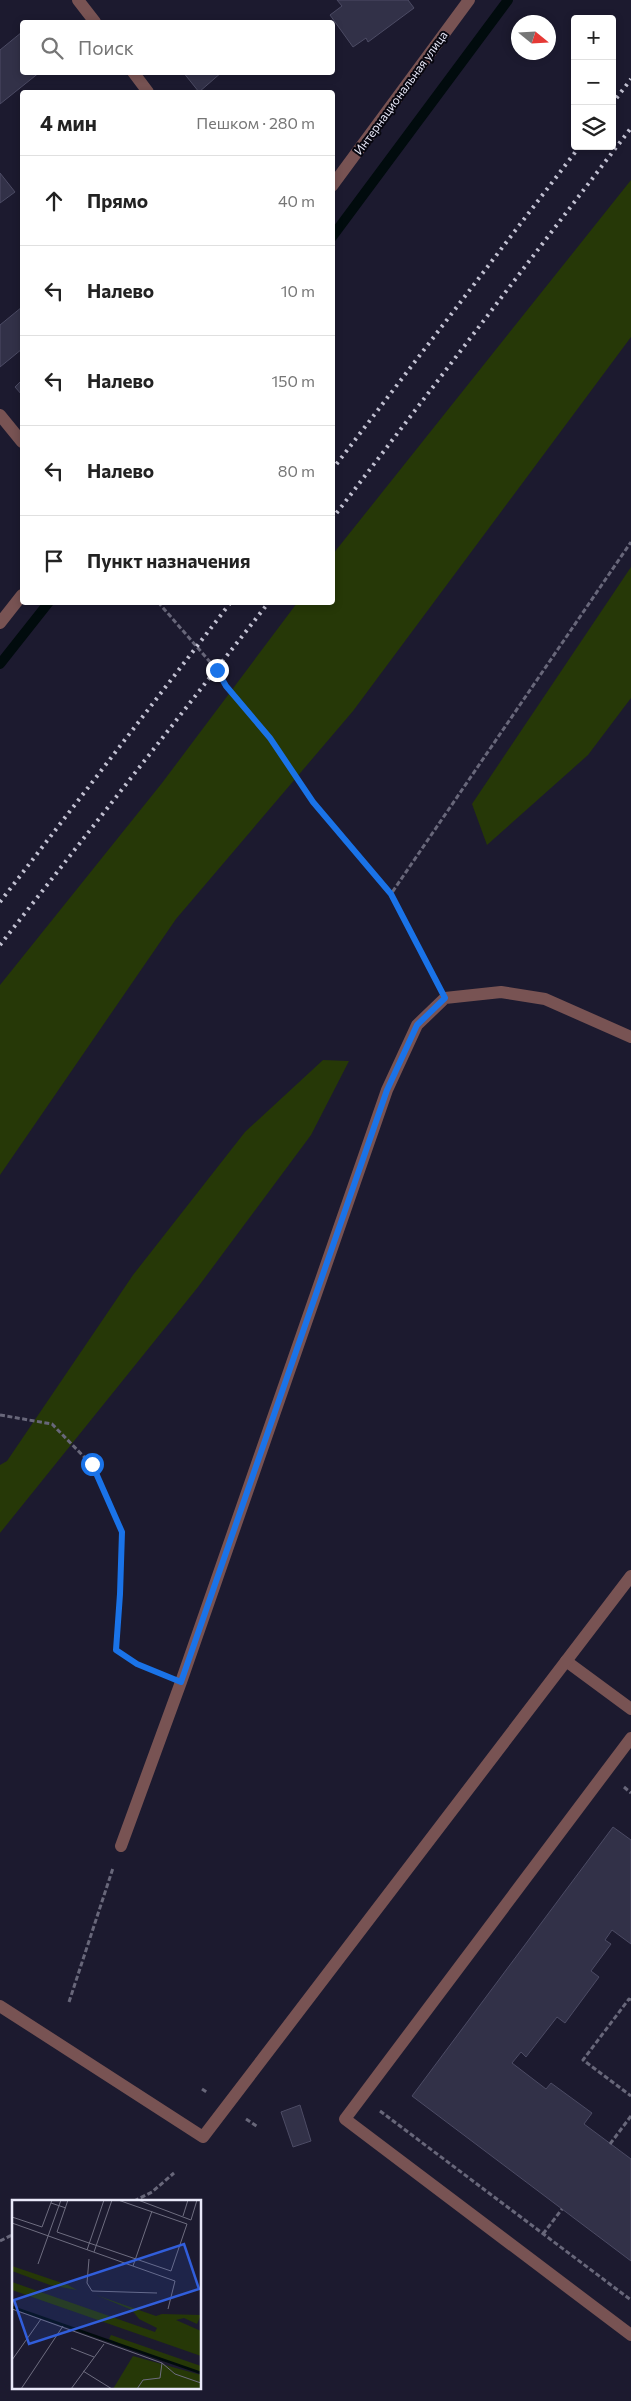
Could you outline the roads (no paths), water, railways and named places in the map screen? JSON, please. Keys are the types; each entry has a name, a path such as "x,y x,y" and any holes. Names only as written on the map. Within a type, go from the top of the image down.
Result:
{"street":[{"path":"78,0 93,20"},
{"name":"Интернациональная улица","path":"335,182 469,0"},
{"path":"135,75 146,90"},
{"path":"0,416 20,440"},
{"path":"0,623 20,598"},
{"path":"121,1846 181,1682 387,1090 417,1025 445,998 501,992 545,999 631,1037"},
{"path":"0,2006 203,2137 631,1576"},
{"path":"566,1661 631,1710"},
{"path":"631,1738 345,2119 631,2335"}],"waterway":[{"path":"335,233 508,0"},
{"path":"0,664 47,605"}],"railway":[{"path":"616,99 631,79"},
{"path":"335,515 631,128"},
{"path":"335,466 577,150"},
{"path":"0,902 229,605"},
{"path":"0,945 267,605"}]}
